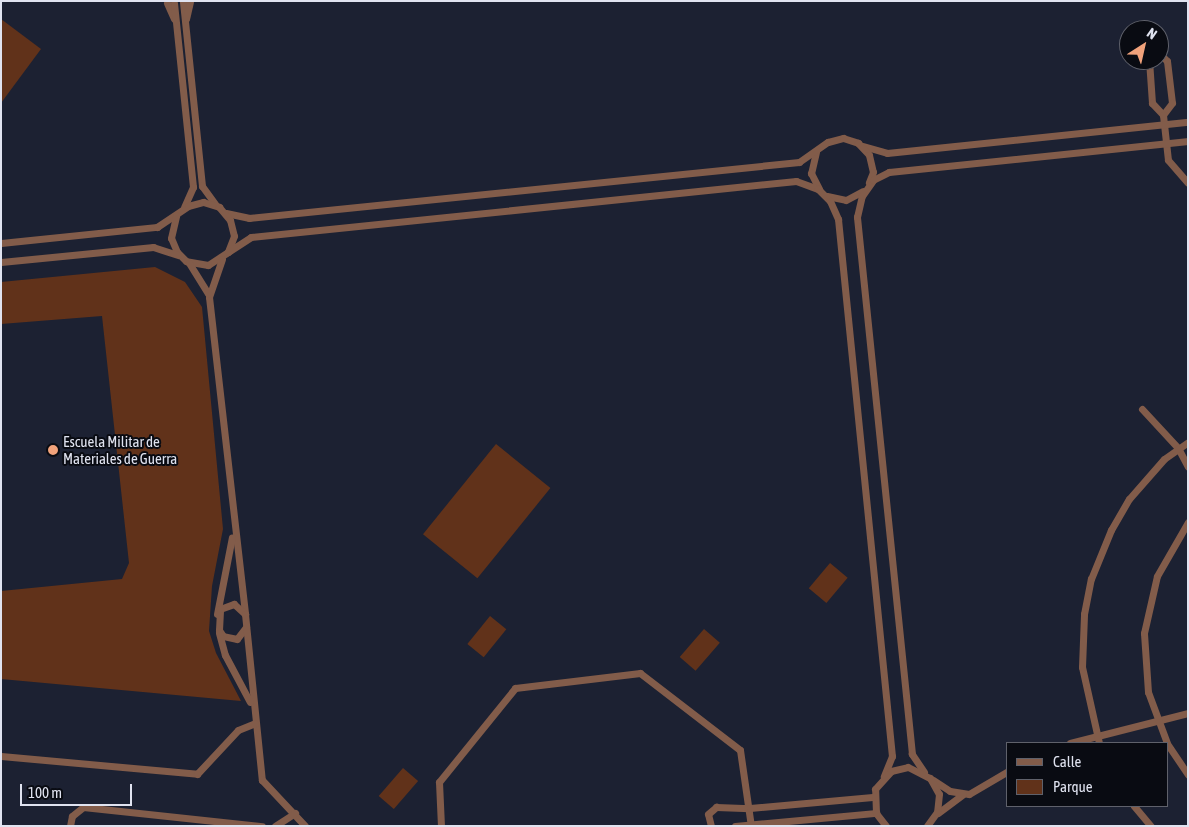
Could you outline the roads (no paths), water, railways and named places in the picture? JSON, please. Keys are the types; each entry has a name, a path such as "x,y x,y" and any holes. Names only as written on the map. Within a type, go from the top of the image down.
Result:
{"street":[{"path":"186,24 190,1"},
{"path":"183,2 202,186 226,213 249,218 799,162 835,139 858,143 887,153 1188,122"},
{"path":"1,244 152,228 176,216 181,210 193,187 176,25 170,3"},
{"path":"1149,70 1152,103 1162,115 1168,160 1188,183"},
{"path":"1162,115 1172,103 1168,70"},
{"path":"305,826 296,813 262,780 209,296 212,277 222,258 228,252 251,237 786,182 804,182 822,192 846,200 889,172 1188,141"},
{"path":"858,143 872,163 857,218 912,754 930,778 938,794 929,824"},
{"path":"816,152 811,173 822,192 834,206 838,219 892,756 873,797 876,812 885,826"},
{"path":"181,210 195,203 219,207"},
{"path":"226,213 234,236 228,252"},
{"path":"176,216 171,238 209,296"},
{"path":"1,262 154,247 201,265 222,258"},
{"path":"1142,409 1178,448 1188,467"},
{"path":"1098,740 1087,702 1082,649 1091,579 1120,514 1140,485 1178,448 1188,442"},
{"path":"233,519 217,616 225,655 242,682 254,714"},
{"path":"1166,742 1157,721 1144,670 1145,619 1162,562 1188,522"},
{"path":"217,616 223,606 230,604 241,607 245,614"},
{"path":"219,630 234,640 246,628"},
{"path":"441,826 439,782 515,688 640,673 740,750 751,824"},
{"path":"1079,742 1098,740 1188,713"},
{"path":"1,756 191,774 210,764 238,730 255,723"},
{"path":"1169,747 1188,775"},
{"path":"884,776 908,767 924,772"},
{"path":"929,824 945,805 963,794 975,792 1006,772"},
{"path":"930,778 963,794"},
{"path":"711,826 708,814 716,807 750,808 798,805 873,797"},
{"path":"798,805 800,818"},
{"path":"70,826 72,816 83,807 262,826"},
{"path":"1135,807 1150,826"},
{"path":"734,826 876,812"},
{"path":"275,826 296,813"}],"place":[{"name":"Escuela Militar de Materiales de Guerra","path":"53,450"}]}
